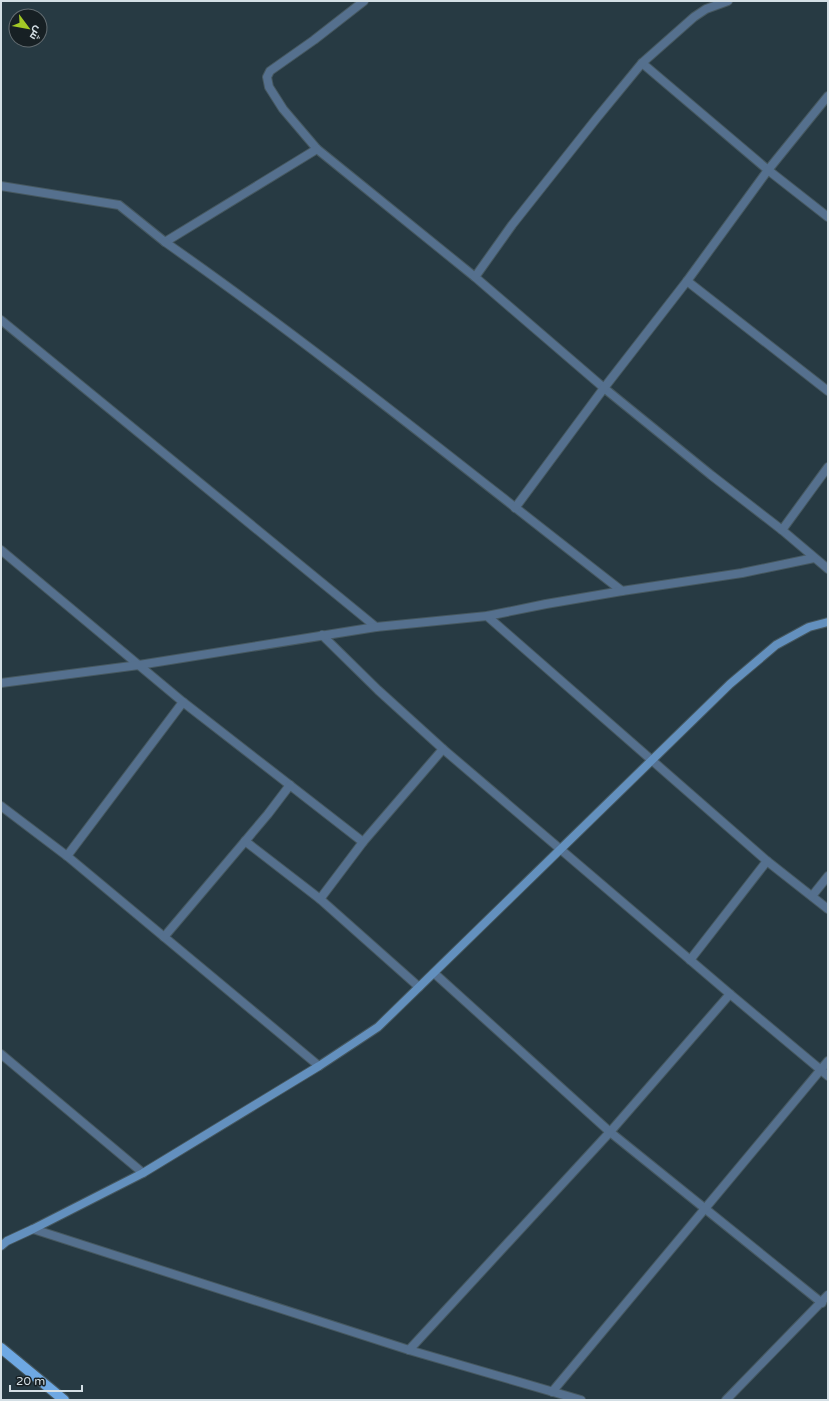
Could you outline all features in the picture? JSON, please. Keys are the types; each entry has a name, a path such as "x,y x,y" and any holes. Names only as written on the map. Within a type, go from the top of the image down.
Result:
{"main road":[{"path":"1,1348 64,1400"}],"street":[{"path":"364,1 314,40 270,71 267,77 269,87 283,109 317,149 475,277 604,388 782,530 828,569"},
{"path":"475,277 512,225 596,118 642,63 694,17 706,9 724,1"},
{"path":"642,63 768,170 828,217"},
{"path":"515,508 604,388 687,282 768,170 828,96"},
{"path":"165,242 317,149"},
{"path":"1,186 119,205 165,242 227,286 427,439 622,591"},
{"path":"687,282 828,390"},
{"path":"1,320 376,627"},
{"path":"782,530 828,467"},
{"path":"1,550 183,702 363,842"},
{"path":"1,683 139,665 376,627 487,616 546,604 742,572 814,558"},
{"path":"487,616 767,862 828,909"},
{"path":"1,1246 7,1241 143,1173 319,1066 378,1027 730,684 776,645 809,627 828,622"},
{"path":"322,635 378,690 443,749 481,780 560,850 828,1076"},
{"path":"67,856 183,702"},
{"path":"320,899 363,842 443,749"},
{"path":"164,937 290,785"},
{"path":"1,806 67,856 319,1066"},
{"path":"245,841 320,899 419,987"},
{"path":"690,960 767,862"},
{"path":"812,896 828,876"},
{"path":"434,973 610,1132 822,1303"},
{"path":"409,1350 610,1132 730,994"},
{"path":"1,1054 143,1173"},
{"path":"552,1392 828,1061"},
{"path":"33,1229 409,1350 581,1400"},
{"path":"726,1400 828,1296"}]}
